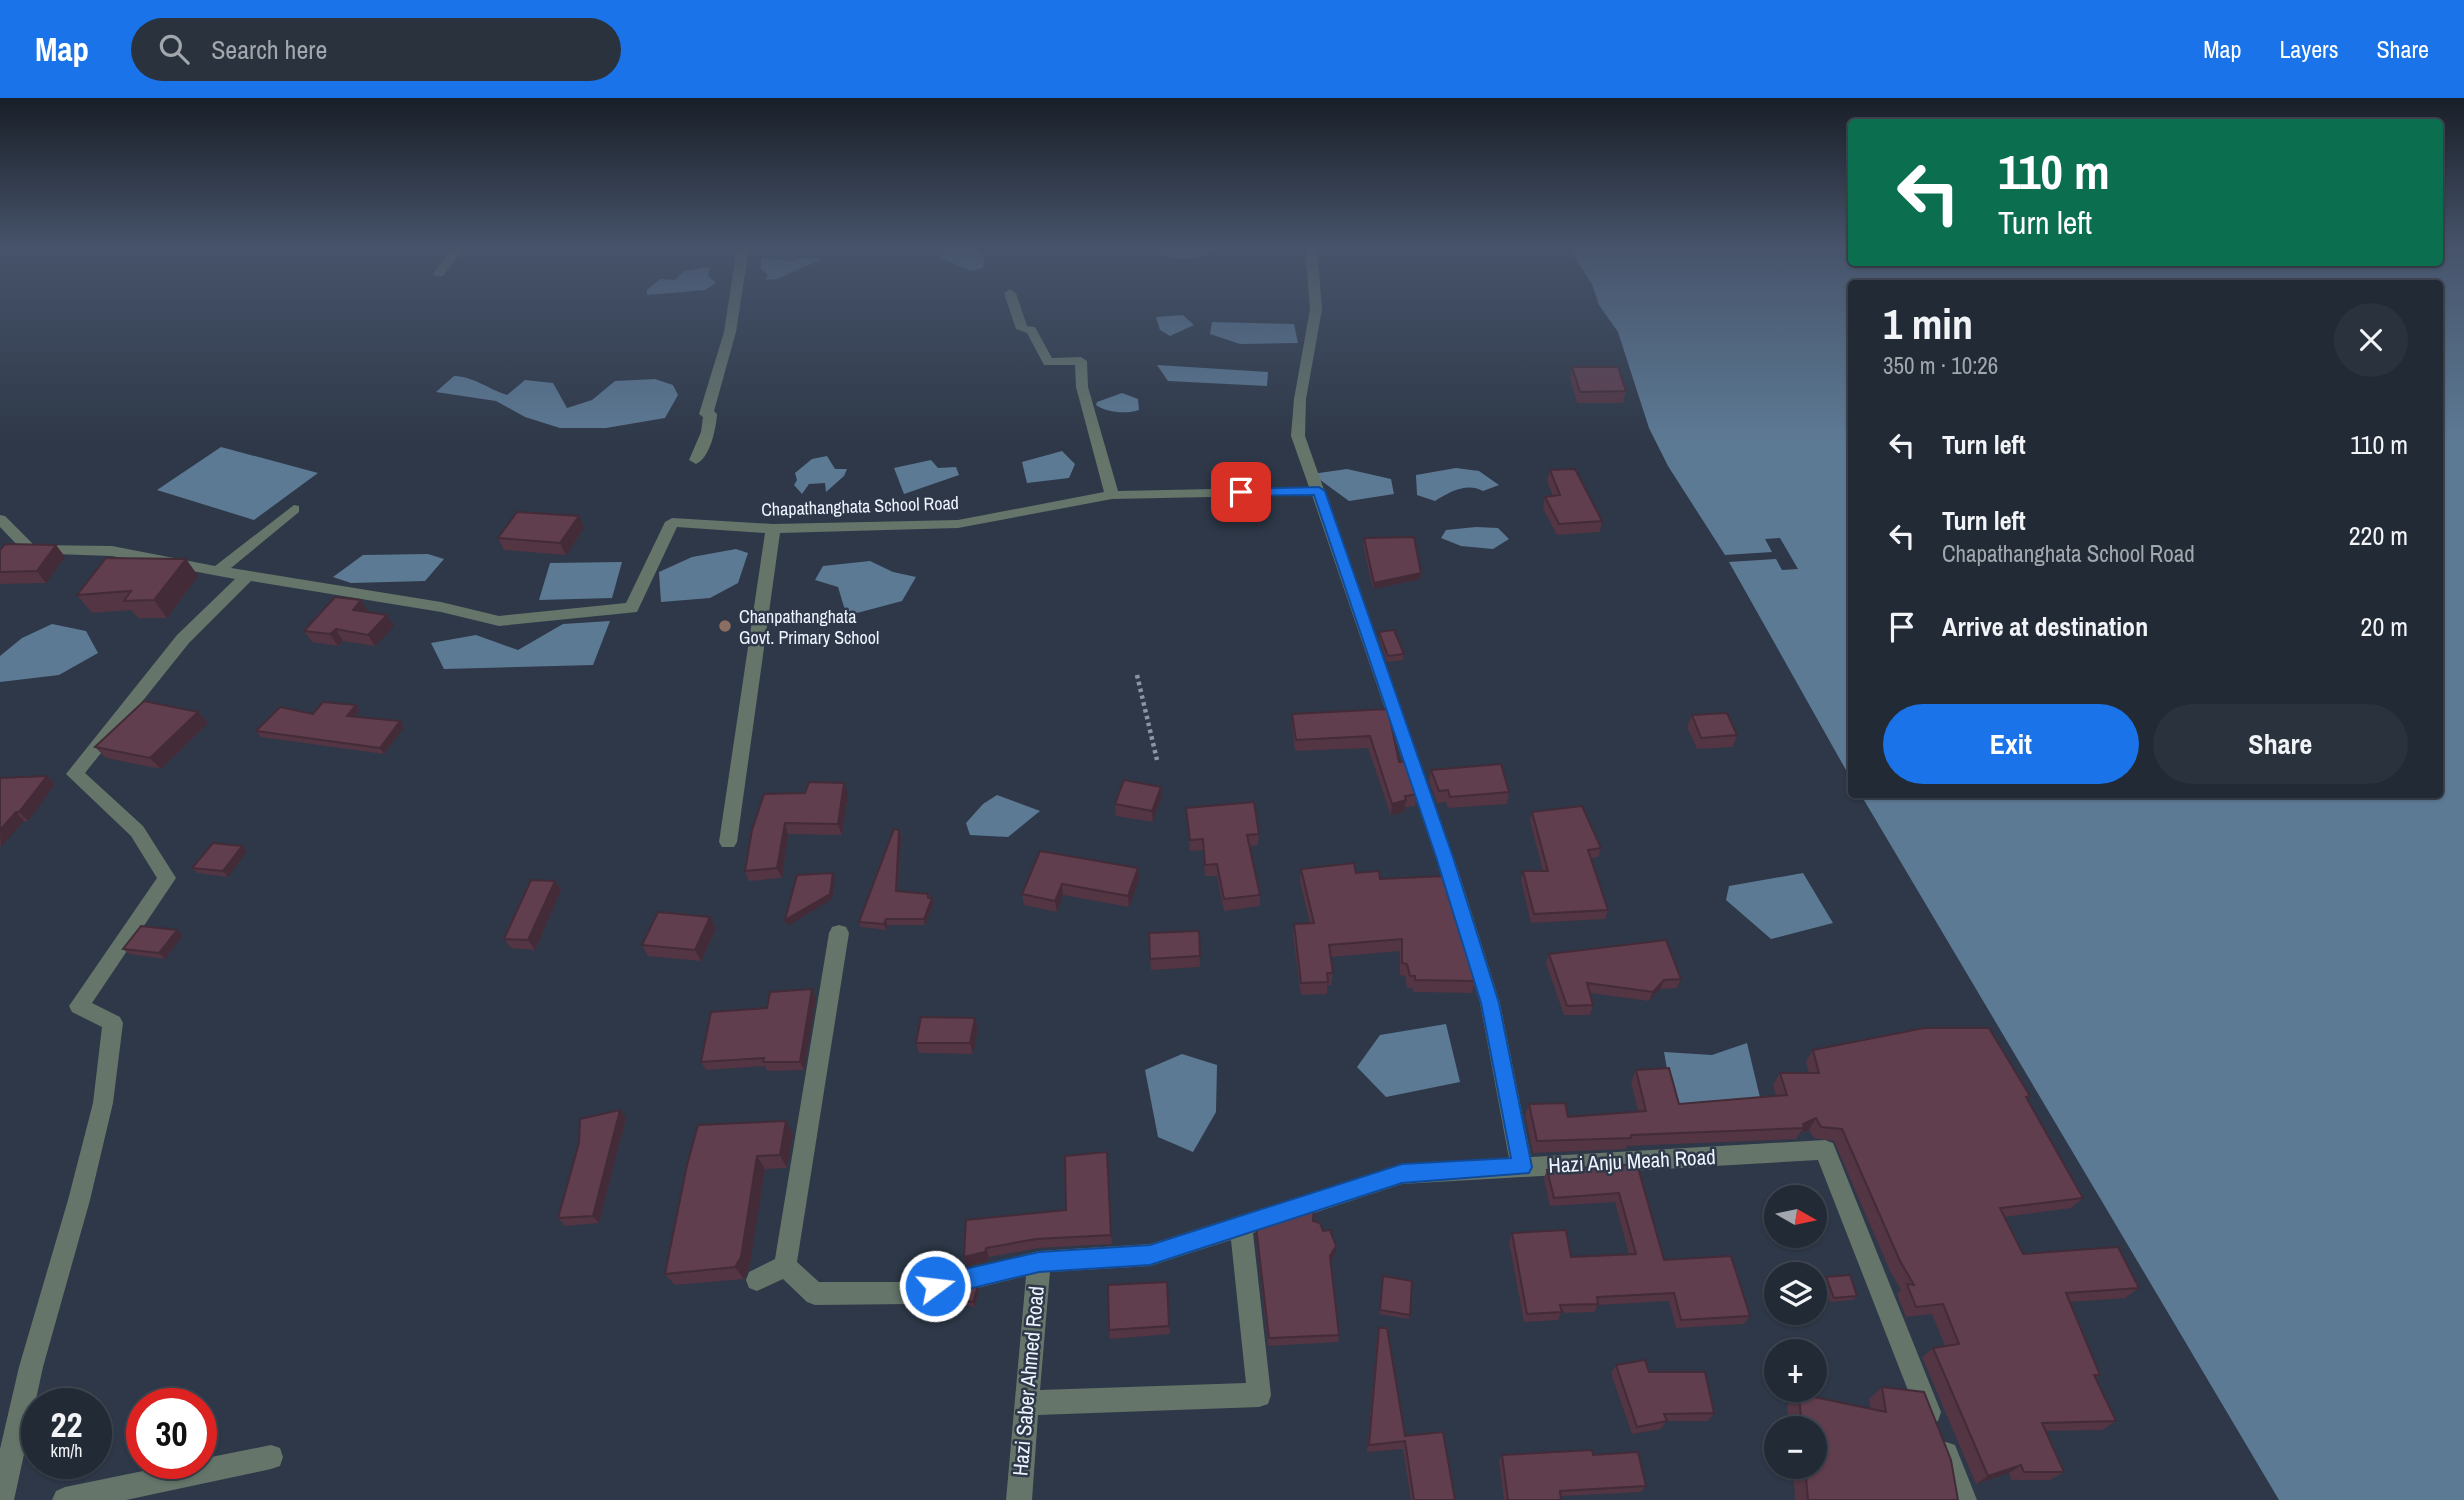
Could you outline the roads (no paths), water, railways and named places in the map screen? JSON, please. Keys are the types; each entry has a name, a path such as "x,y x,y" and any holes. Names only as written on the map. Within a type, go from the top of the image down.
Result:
{"street":[{"path":"696,460 706,437 710,414 706,414 722,373 733,313"},
{"path":"1017,313 1022,329 1031,330 1048,362 1081,361 1082,387 1112,495"},
{"path":"1315,313 1300,399 1298,436 1447,863 1490,1003 1522,1167"},
{"name":"Chapathanghata School Road","path":"248,575 441,607 499,621 632,608 672,522 773,529 958,524 1112,495 1319,491"},
{"path":"218,571 294,509"},
{"path":"0,519 30,550 112,551 248,575"},
{"path":"728,842 773,529"},
{"path":"1,1500 31,1367 79,1200 103,1103 113,1023 79,1006 167,878 137,831 75,774 183,639 248,575"},
{"path":"757,1280 785,1266 839,933"},
{"name":"Hazi Anju Meah Road","path":"785,1266 815,1294 912,1293 1039,1262 1150,1255 1402,1174 1825,1150 1964,1500"},
{"path":"1026,1403 1259,1395 1241,1225"},
{"name":"Hazi Saber Ahmed Road","path":"1019,1500 1039,1262"},
{"path":"65,1500 271,1457"}],"water":[{"path":"1605,313 1848,313 1848,774 1725,555 1668,466 1649,428 1618,332"},
{"path":"2443,313 2464,313 2464,1500 2279,1500 1863,798 2443,798"},
{"path":"1183,315 1194,325 1170,336 1160,330 1156,317"},
{"path":"1212,322 1294,324 1298,343 1240,344 1210,334"},
{"path":"1157,365 1268,372 1267,386 1168,381"},
{"path":"454,376 475,381 507,395 525,380 553,383 567,408 592,400 615,381 655,379 673,385 678,395 665,418 606,428 560,428 525,417 496,401 436,392"},
{"path":"1122,393 1138,399 1139,410 1117,412 1096,405 1097,402"},
{"path":"221,447 318,473 254,520 157,490"},
{"path":"1062,451 1075,464 1069,478 1027,483 1022,462"},
{"path":"827,456 835,469 847,469 844,476 826,492 825,483 809,484 802,494 794,485 797,480 795,473 812,459"},
{"path":"931,460 938,468 956,467 959,475 904,494 894,468"},
{"path":"1456,468 1479,471 1499,485 1483,491 1477,488 1458,489 1435,501 1417,495 1416,475"},
{"path":"1347,469 1391,479 1394,494 1349,501 1312,474"},
{"path":"1498,528 1509,539 1493,549 1461,546 1441,538 1446,530"},
{"path":"736,549 748,553 738,583 710,598 661,602 659,572 692,557"},
{"path":"428,554 444,559 425,581 351,583 333,577 363,555"},
{"path":"870,561 893,572 916,577 902,601 857,613 845,610 838,587 815,580 823,566"},
{"path":"622,562 612,598 539,600 550,563"},
{"path":"610,621 593,665 444,669 431,643 476,635 518,650 563,624"},
{"path":"52,624 86,631 98,653 59,675 0,682 0,656 22,638"},
{"path":"997,795 1040,811 1008,837 970,835 966,823 983,804"},
{"path":"1803,873 1833,923 1771,939 1726,900 1729,886"},
{"path":"1446,1024 1460,1082 1386,1097 1357,1067 1380,1035"},
{"path":"1747,1043 1762,1106 1675,1113 1664,1052 1712,1055"},
{"path":"1182,1054 1217,1065 1216,1112 1193,1152 1158,1137 1145,1070"}],"place":[{"name":"Chanpathanghata Govt. Primary School","path":"725,626"}]}
